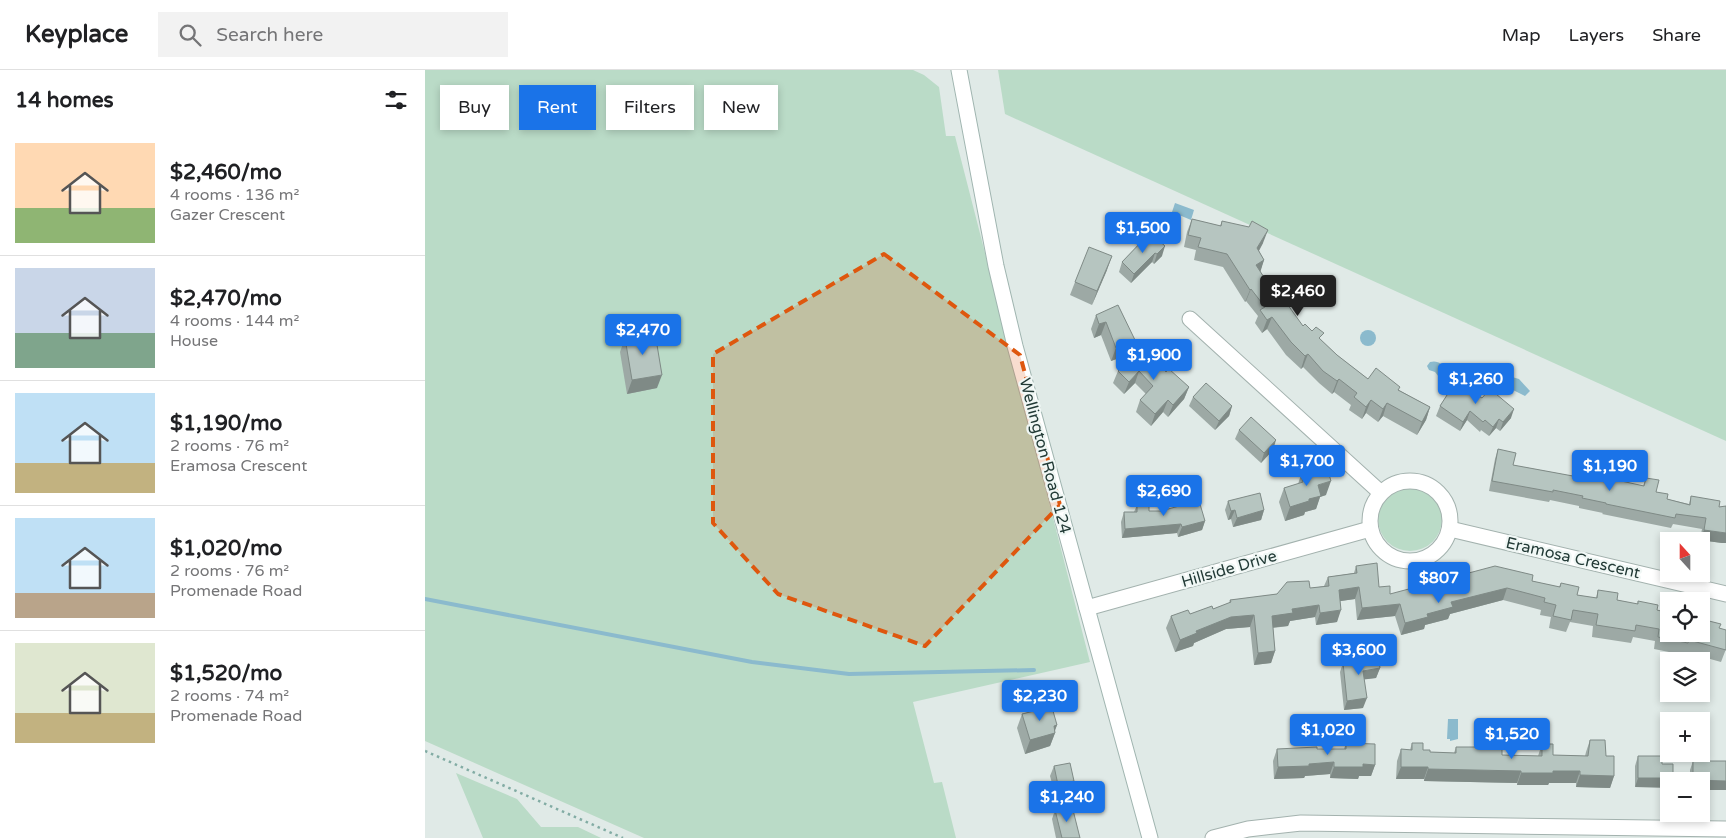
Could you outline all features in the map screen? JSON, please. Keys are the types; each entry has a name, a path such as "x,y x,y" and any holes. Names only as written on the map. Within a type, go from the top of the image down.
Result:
{"street":[{"name":"Wellington Road 124","path":"959,70 996,266 1013,338 1150,838"},
{"path":"1190,319 1381,493"},
{"path":"1405,481 1431,486 1441,495 1448,506 1450,530 1443,545 1432,555 1417,561 1401,561 1387,555 1376,544 1370,529 1370,516 1374,504 1381,493 1392,485 1405,481"},
{"name":"Hillside Drive","path":"1087,608 1370,529"},
{"name":"Eramosa Crescent","path":"1450,530 1726,594"},
{"path":"1213,838 1248,828 1301,823 1726,829"}],"path":[{"path":"425,751 623,838"}],"highlighted area":[{"path":"884,254 1020,355 1060,505 925,646 778,594 713,523 713,354"}],"green space":[{"path":"425,70 913,70 924,75 939,87 946,136 955,136 1090,662 913,702 934,783 942,782 956,838 644,838 425,741"},
{"path":"998,70 1726,70 1726,441 1005,114"},
{"path":"1410,487 1422,490 1433,496 1439,507 1442,519 1439,531 1433,542 1422,548 1410,551 1398,548 1387,542 1381,531 1378,519 1381,507 1387,496 1398,490"},
{"path":"456,773 517,799 541,827 578,827 601,838 483,838"}],"water":[{"path":"1175,203 1194,210 1191,220 1172,212"},
{"path":"1368,330 1374,332 1376,338 1374,344 1368,346 1362,344 1360,338 1362,332"},
{"path":"1430,362 1438,362 1442,365 1446,375 1439,377 1435,372 1429,370 1427,366"},
{"path":"1512,377 1519,379 1530,391 1525,396 1511,389 1508,382"},
{"path":"1448,719 1458,719 1458,739 1450,741 1450,739 1447,739"}],"building":[{"path":"1192,219 1221,226 1222,221 1249,227 1252,221 1268,230 1257,248 1264,260 1256,265 1269,285 1272,283 1303,326 1305,324 1312,331 1316,327 1324,333 1319,338 1368,379 1376,368 1400,387 1398,390 1430,407 1422,422 1387,403 1383,409 1371,400 1366,407 1354,397 1357,393 1339,379 1337,381 1323,371 1308,354 1305,356 1291,342 1272,317 1267,320 1260,310 1265,307 1250,290 1227,254 1198,247 1201,238 1188,235"},
{"path":"1152,238 1156,238 1165,246 1157,254 1155,253 1134,274 1122,262 1144,239 1148,242"},
{"path":"1089,247 1112,256 1097,291 1075,282"},
{"path":"1118,305 1135,340 1116,348 1106,322 1099,324 1096,315"},
{"path":"655,333 662,375 632,380 625,338"},
{"path":"1142,347 1166,372 1169,369 1189,387 1173,405 1168,400 1155,414 1140,400 1153,386 1139,371 1129,382 1118,371"},
{"path":"1456,381 1482,398 1490,389 1514,409 1503,422 1499,419 1493,427 1485,420 1483,422 1470,411 1463,422 1440,406"},
{"path":"1206,383 1232,406 1219,421 1193,397"},
{"path":"1251,417 1276,440 1264,453 1239,430"},
{"path":"1498,449 1516,453 1513,465 1611,483 1612,479 1644,486 1646,478 1659,480 1656,492 1668,494 1667,499 1690,505 1691,496 1720,501 1719,507 1726,506 1726,533 1704,530 1706,518 1676,514 1675,518 1606,504 1582,498 1583,496 1492,481"},
{"path":"1324,468 1328,471 1331,481 1318,485 1321,496 1290,507 1284,488 1303,482 1301,475"},
{"path":"1260,493 1264,510 1237,518 1235,510 1231,511 1228,501"},
{"path":"1190,503 1191,506 1200,504 1205,521 1182,527 1181,524 1125,529 1124,512 1137,512 1137,505 1149,504 1149,511 1161,511"},
{"path":"1377,563 1379,587 1390,586 1390,594 1495,566 1533,575 1532,581 1560,587 1561,583 1579,587 1577,595 1597,598 1598,590 1618,593 1617,600 1638,604 1638,601 1658,605 1657,610 1660,611 1660,637 1658,637 1659,629 1636,625 1635,631 1596,625 1598,614 1573,610 1571,620 1553,616 1556,605 1544,602 1545,598 1507,588 1451,602 1453,607 1427,614 1428,617 1405,623 1400,604 1362,608 1359,587 1339,590 1341,610 1320,613 1319,605 1292,609 1293,613 1272,616 1275,651 1258,653 1254,615 1231,617 1196,631 1197,633 1180,640 1171,616 1188,610 1190,614 1212,606 1213,609 1231,602 1230,600 1277,594 1287,582 1309,581 1310,588 1329,586 1328,577 1357,573 1356,566"},
{"path":"1710,621 1721,624 1719,628 1726,630 1726,650 1696,642 1710,642"},
{"path":"1378,654 1380,668 1363,671 1367,698 1347,701 1343,663 1364,661 1363,656"},
{"path":"1051,704 1057,725 1054,726 1055,733 1030,740 1022,714"},
{"path":"1590,740 1605,740 1606,756 1614,756 1614,776 1580,775 1580,771 1521,773 1521,771 1401,767 1401,749 1412,750 1412,743 1423,743 1423,750 1430,750 1430,752 1456,753 1456,747 1502,747 1502,755 1542,756 1542,744 1553,744 1553,755 1588,756"},
{"path":"1346,743 1375,744 1375,765 1363,764 1363,767 1334,767 1334,762 1309,764 1309,766 1278,767 1277,749 1317,747 1317,749 1346,749"},
{"path":"1638,756 1660,756 1662,764 1673,764 1673,772 1660,772 1660,778 1638,778"},
{"path":"1726,761 1726,781 1710,781 1710,772 1693,772 1693,762"},
{"path":"1070,763 1074,781 1058,785 1054,766"},
{"path":"1072,806 1080,838 1062,838 1055,810"}],"waterway":[{"path":"425,599 752,662 849,674 1034,670"}]}
